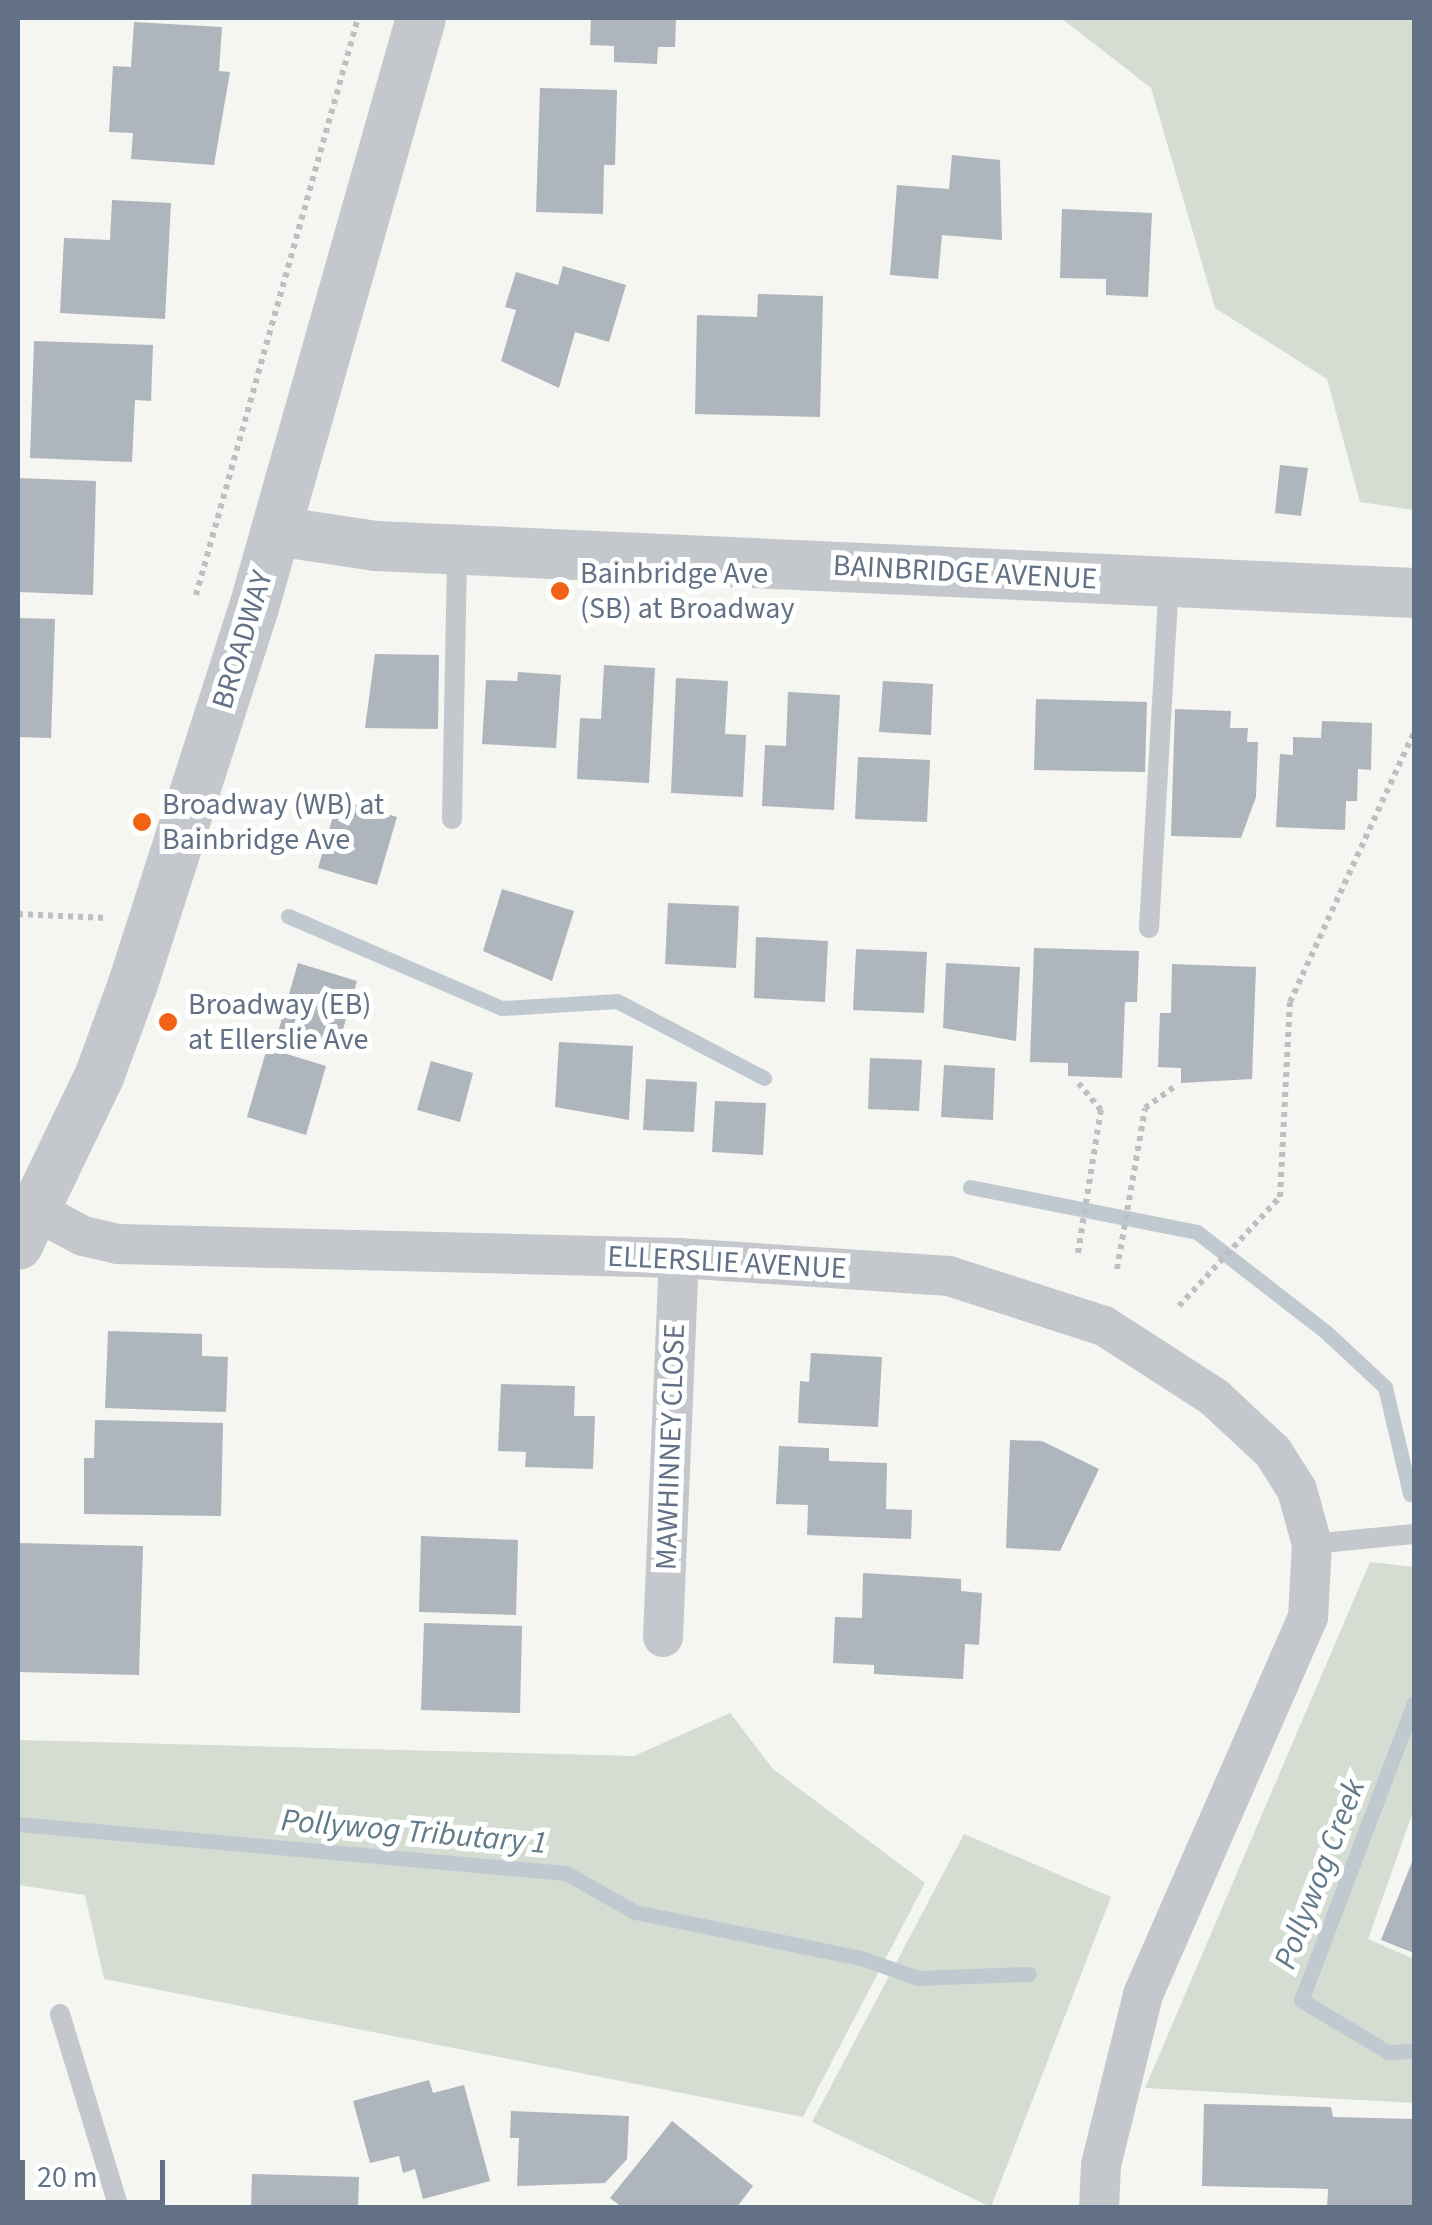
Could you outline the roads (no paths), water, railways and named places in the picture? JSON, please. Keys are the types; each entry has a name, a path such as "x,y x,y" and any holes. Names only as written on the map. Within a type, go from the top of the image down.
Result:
{"street":[{"name":"BROADWAY","path":"27,1228 99,1078 134,984 276,532 421,18"},
{"name":"BAINBRIDGE AVENUE","path":"276,532 376,546 1414,593"},
{"name":"ELLERSLIE AVENUE","path":"27,1228 118,1244 679,1258 948,1276 1104,1326 1214,1398 1273,1452 1298,1490 1312,1544 1308,1617 1144,1995 1101,2165 1100,2208"},
{"name":"MAWHINNEY CLOSE","path":"663,1637 679,1258"}],"lane":[{"path":"452,819 457,548"},
{"path":"1149,928 1170,583"},
{"path":"1312,1544 1414,1534"},
{"path":"60,2014 119,2208"}],"waterway":[{"name":"Pollywog Creek","path":"288,916 502,1008 617,1001 764,1078"},
{"name":"Pollywog Creek","path":"970,1187 1197,1232 1326,1332 1385,1387 1410,1494"},
{"name":"Pollywog Creek","path":"1414,1703 1301,2000 1388,2052 1414,2051"},
{"name":"Pollywog Tributary 1","path":"18,1824 566,1873 635,1912 861,1958 918,1978 1029,1974"}],"place":[{"name":"Bainbridge Ave (SB) at Broadway","path":"560,591"},
{"name":"Broadway (WB) at Bainbridge Ave","path":"142,822"},
{"name":"Broadway (EB) at Ellerslie Ave","path":"168,1022"}]}
